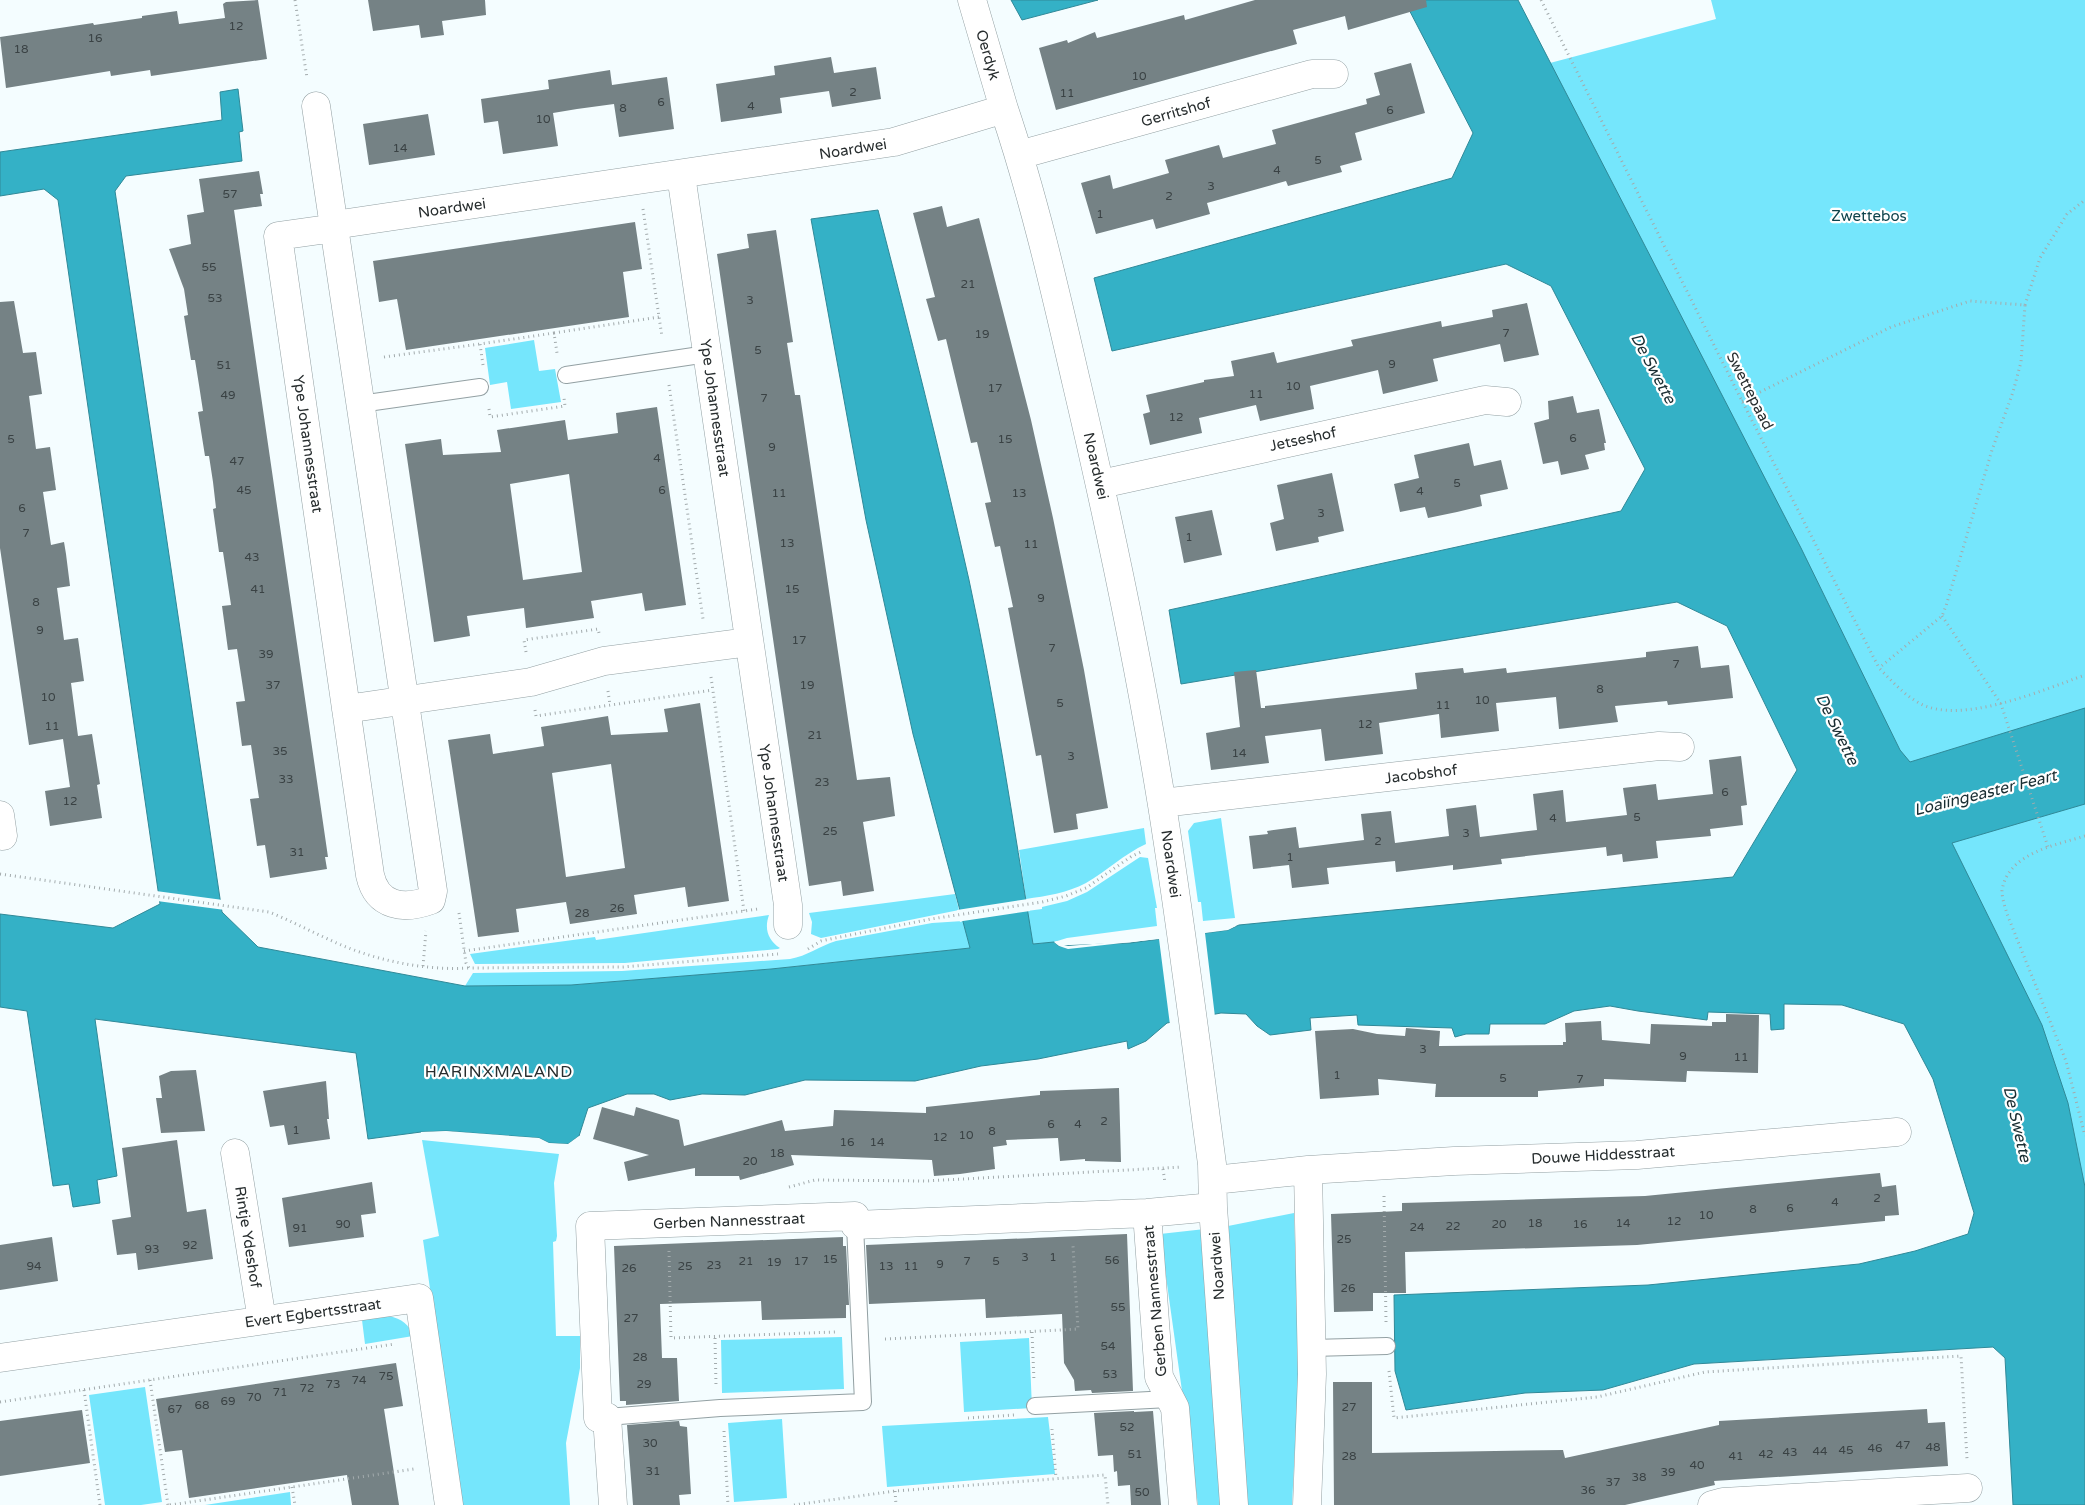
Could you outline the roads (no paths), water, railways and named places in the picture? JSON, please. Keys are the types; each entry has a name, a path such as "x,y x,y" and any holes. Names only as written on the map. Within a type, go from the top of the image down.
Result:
{"street":[{"name":"Oerdyk","path":"972,0 1004,109"},
{"name":"Gerritshof","path":"1019,155 1312,74 1334,74"},
{"name":"Ype Johannesstraat","path":"316,106 334,226 353,361 432,891 431,900 424,903 393,904 378,894 372,886 278,236 334,226"},
{"name":"Noardwei","path":"334,226 894,142 1004,109 1019,155 1060,314 1100,484 1134,651 1162,804 1213,1172 1213,1208 1234,1505"},
{"name":"Ype Johannesstraat","path":"681,175 788,915"},
{"name":"Jetseshof","path":"1100,484 1485,400 1507,402"},
{"path":"346,709 531,682 604,662 749,642"},
{"name":"Jacobshof","path":"1162,804 1660,746 1680,747"},
{"name":"Douwe Hiddesstraat","path":"1213,1172 1308,1170 1464,1161 1637,1156 1897,1132"},
{"name":"Rintje Ydeshof","path":"235,1153 262,1320"},
{"path":"1307,1505 1312,1348 1308,1170"},
{"name":"Gerben Nannesstraat","path":"612,1505 607,1417 598,1418 590,1226 855,1216 855,1225 1147,1213 1213,1208"},
{"name":"Gerben Nannesstraat","path":"1147,1213 1159,1376 1175,1408 1183,1505"},
{"name":"Evert Egbertsstraat","path":"0,1358 419,1298 448,1505"},
{"path":"1712,1505 1723,1502 1968,1488"}],"lane":[{"path":"563,375 707,354"},
{"path":"360,404 483,387"},
{"path":"607,1417 720,1408 863,1402 855,1225"},
{"path":"1312,1348 1387,1346"},
{"path":"1043,1406 1170,1399"}],"water":[{"path":"1011,0 1098,0 1022,20"},
{"path":"1404,0 1518,0 1801,548 1900,750 1910,762 2085,708 2085,804 1952,843 2042,1025 2068,1103 2085,1187 2085,1505 2013,1505 2005,1358 1993,1347 1694,1364 1603,1390 1525,1393 1406,1410 1395,1371 1394,1295 1648,1285 1859,1264 1915,1251 1968,1234 1974,1213 1933,1079 1904,1024 1842,1005 1784,1004 1784,1029 1771,1030 1770,1014 1708,1012 1707,1020 1610,1006 1574,1011 1545,1024 1490,1024 1489,1034 1466,1034 1455,1037 1452,1028 1358,1025 1357,1015 1310,1018 1311,1030 1270,1035 1257,1026 1246,1014 1221,1013 1167,1023 1146,1041 1128,1049 1127,1041 1038,1059 981,1066 915,1081 805,1080 745,1095 702,1094 670,1100 654,1094 627,1094 588,1108 579,1136 568,1144 549,1143 539,1138 446,1131 421,1132 368,1139 356,1053 95,1019 117,1176 97,1180 100,1203 73,1207 69,1184 53,1186 27,1011 0,1007 0,914 113,928 160,904 58,200 44,189 0,196 0,152 222,120 220,92 238,89 243,131 239,132 242,161 126,176 115,191 222,912 258,947 465,986 571,985 771,969 970,948 913,734 866,520 811,219 878,210 969,580 1011,807 1033,944 1054,942 1059,946 1130,943 1228,930 1239,925 1733,877 1797,770 1727,626 1677,602 1181,684 1169,610 1621,511 1645,469 1551,286 1506,264 1112,351 1094,278 1452,178 1473,133"}],"district":[{"name":"HARINXMALAND","path":"499,1071"}],"park label":[{"name":"Zwettebos","path":"1869,216"}],"water label":[{"name":"De Swette","path":"1654,368"},
{"name":"De Swette","path":"1838,729"},
{"name":"Loaiïngeaster Feart","path":"1985,792"},
{"name":"De Swette","path":"2018,1124"}]}
